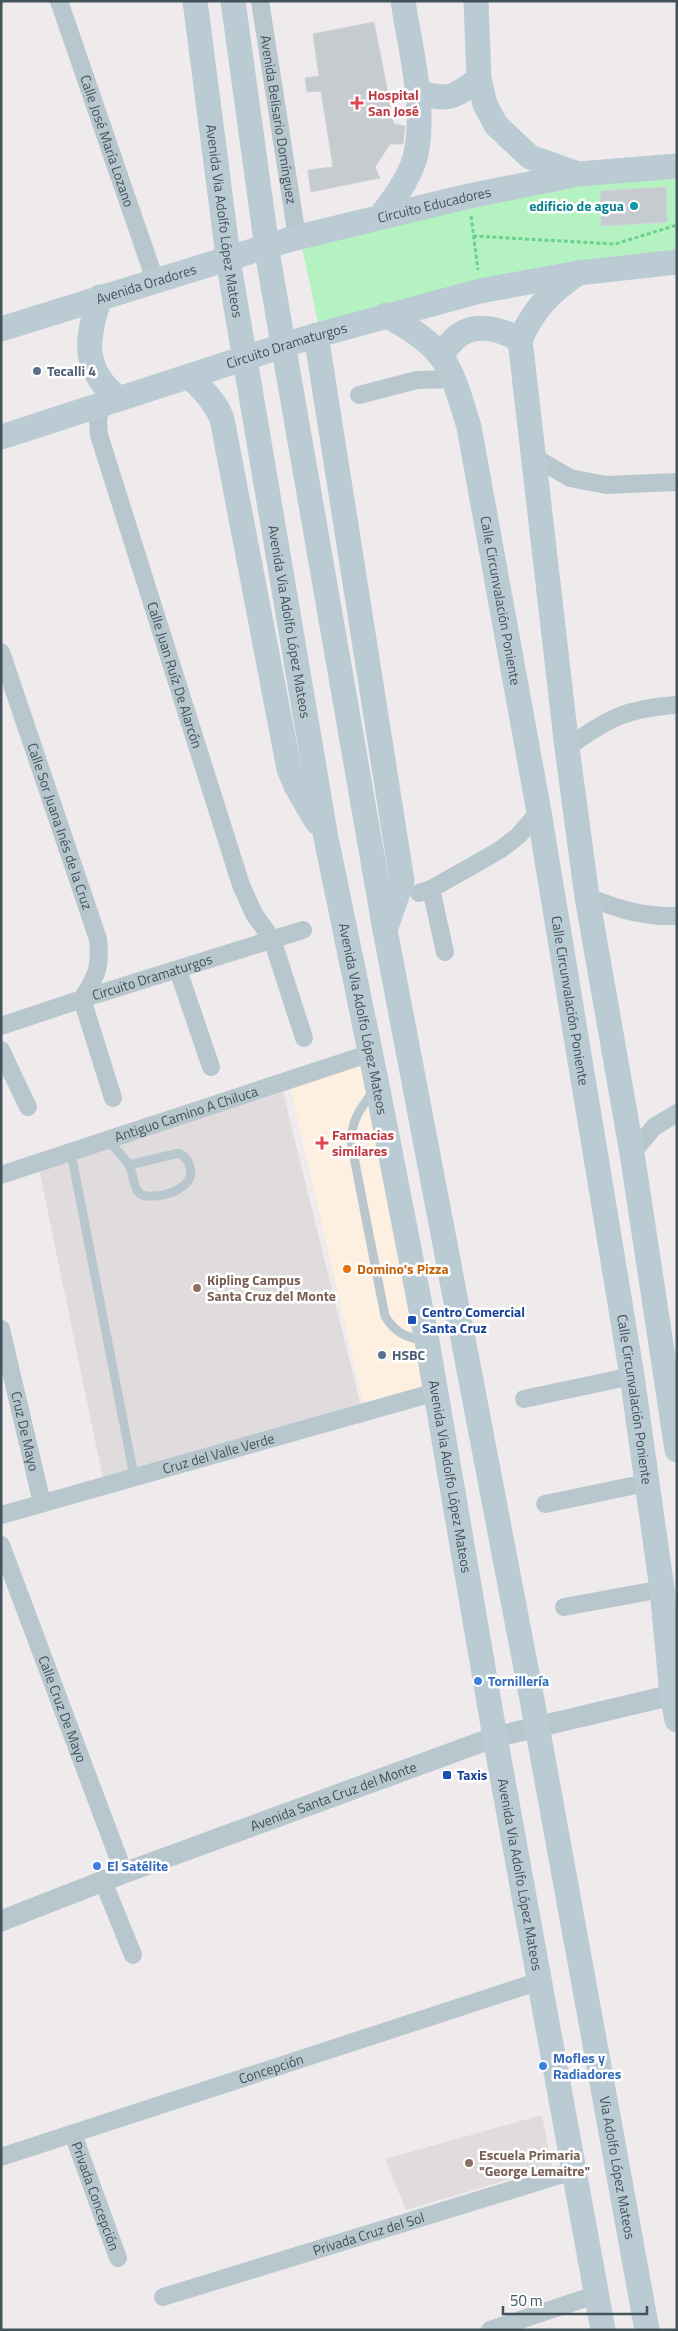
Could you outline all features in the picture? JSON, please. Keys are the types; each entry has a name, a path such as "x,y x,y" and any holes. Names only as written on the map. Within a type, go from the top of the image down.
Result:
{"main road":[{"name":"Avenida Via Adolfo López Mateos","path":"194,1 230,271 326,838 371,1054 427,1341 495,1737 573,2171 598,2294 603,2330"},
{"path":"232,1 269,263 385,930 537,1726"},
{"path":"380,218 402,187 415,158 418,127 417,91 403,1"},
{"name":"Circuito Educadores","path":"476,1 479,79 485,104 496,125 530,157 578,174"},
{"path":"417,91 436,98 448,97 462,92 479,79"},
{"name":"Circuito Educadores","path":"294,238 469,196 578,174 677,166"},
{"name":"Avenida Oradores","path":"2,326 294,238"},
{"name":"Circuito Dramaturgos","path":"1,437 312,337 480,290 578,273 677,262"},
{"path":"578,273 555,288 542,303 529,320 520,340 567,748 587,897 632,1153 677,1450"},
{"path":"100,297 92,321 88,350 94,371 110,402"},
{"name":"Calle Circunvalación Poniente","path":"386,315 428,341 442,356 455,379 469,427 478,470 540,812 632,1376 662,1590 677,1720"},
{"path":"442,356 453,341 474,329 502,330 520,340"},
{"path":"312,337 402,881 385,930"},
{"path":"190,377 218,407 222,418 289,769 296,786 326,838"},
{"name":"Via Adolfo López Mateos","path":"537,1726 647,2330"}],"street":[{"name":"Calle José María Lozano","path":"59,1 155,280"},
{"name":"Avenida Belisario Domínguez","path":"260,1 294,238"},
{"path":"359,395 417,380 455,379"},
{"name":"Calle Juan Ruíz De Alarcón","path":"110,402 98,420 99,435 241,885 254,914 272,939 304,1038"},
{"path":"534,457 570,478 606,485 677,482"},
{"name":"Calle Sor Juana Inés de la Cruz","path":"1,652 98,939 100,958 96,979 82,998"},
{"path":"567,748 597,726 625,714 654,707 677,706"},
{"path":"445,952 425,891 500,850 518,836 540,812"},
{"path":"587,897 630,913 677,916"},
{"name":"Circuito Dramaturgos","path":"1,1026 82,998 303,930"},
{"path":"178,970 211,1067"},
{"path":"82,998 113,1098"},
{"path":"1,1050 28,1107"},
{"name":"Antiguo Camino A Chiluca","path":"1,1176 371,1054"},
{"path":"632,1153 654,1127 677,1114"},
{"name":"Cruz De Mayo","path":"1,1329 42,1503"},
{"path":"524,1399 632,1376"},
{"name":"Cruz del Valle Verde","path":"1,1515 436,1392"},
{"path":"545,1504 646,1482"},
{"name":"Calle Cruz De Mayo","path":"1,1545 124,1873"},
{"path":"564,1607 662,1590"},
{"name":"Avenida Santa Cruz del Monte","path":"1,1920 495,1737 674,1696"},
{"path":"103,1881 133,1955"},
{"name":"Concepción","path":"1,2157 540,1981"},
{"name":"Privada Concepción","path":"74,2134 118,2258"},
{"name":"Privada Cruz del Sol","path":"164,2298 573,2171"},
{"path":"490,2330 598,2294"}],"lane":[{"path":"377,1085 352,1126 353,1152 385,1316 393,1328 406,1337 427,1341"},
{"path":"108,1140 129,1165 139,1193 146,1197 153,1197 182,1188 192,1178 189,1162 179,1152 129,1165"},
{"path":"71,1153 134,1476"}],"path":[{"path":"474,236 615,244 677,225"}],"shaded area":[{"name":"Centro Comercial Santa Cruz","path":"365,1058 434,1388 364,1406 290,1086"},
{"name":"Kipling Campus Santa Cruz del Monte","path":"283,1092 361,1407 103,1479 39,1169"},
{"name":"Escuela Primaria \"George Lemaitre\"","path":"542,2115 552,2167 406,2210 385,2159"}],"green space":[{"path":"677,173 677,257 320,331 300,238 469,196"}],"building":[{"name":"Hospital San José","path":"374,22 394,124 405,126 403,144 390,144 375,167 380,178 311,192 308,170 333,167 321,91 307,92 305,78 319,76 313,34"},
{"name":"edificio de agua","path":"666,187 667,222 601,226 600,191"}],"place":[{"name":"Hospital San José","path":"357,103"},
{"name":"edificio de agua","path":"634,206"},
{"name":"Tecalli 4","path":"37,371"},
{"name":"Farmacias similares","path":"322,1143"},
{"name":"Domino's Pizza","path":"347,1269"},
{"name":"Kipling Campus Santa Cruz del Monte","path":"197,1288"},
{"name":"Centro Comercial Santa Cruz","path":"412,1320"},
{"name":"HSBC","path":"382,1355"},
{"name":"Tornillería","path":"478,1681"},
{"name":"Taxis","path":"447,1775"},
{"name":"El Satélite","path":"97,1866"},
{"name":"Mofles y Radiadores","path":"543,2066"},
{"name":"Escuela Primaria \"George Lemaitre\"","path":"469,2163"}]}
